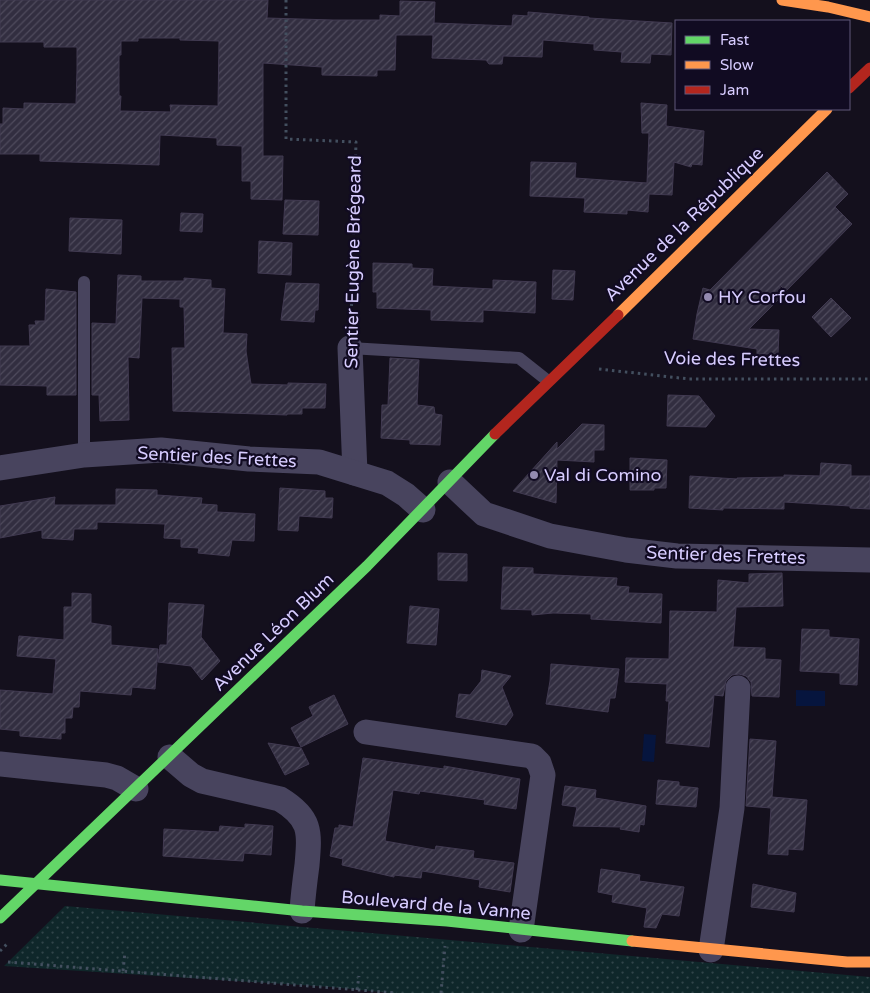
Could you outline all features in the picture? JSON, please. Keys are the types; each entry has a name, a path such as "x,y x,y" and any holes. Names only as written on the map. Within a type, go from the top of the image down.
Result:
{"main road":[{"path":"782,0 870,17"},
{"path":"850,87 870,68"},
{"name":"Avenue de la République","path":"566,366 826,110"},
{"name":"Avenue Léon Blum","path":"0,918 136,789 423,510 511,417 566,366"},
{"name":"Boulevard de la Vanne","path":"0,880 302,911 448,922 711,950 847,962 870,962"}],"street":[{"name":"Sentier Eugène Brégeard","path":"350,348 355,472"},
{"name":"Sentier des Frettes","path":"0,468 84,455 161,450 249,459 319,462 355,472 387,484 406,495 423,510"},
{"name":"Sentier des Frettes","path":"450,482 484,514 550,536 626,550 678,556 870,560"},
{"path":"711,950 732,808 738,688"},
{"path":"366,732 532,756 539,763 543,775 522,930"},
{"path":"170,756 191,775 202,782 280,799 301,815 310,836 302,911"},
{"path":"0,764 106,775 117,778 136,789"}],"lane":[{"path":"84,282 84,455"},
{"path":"350,348 519,358 548,381"}],"path":[{"name":"Sentier Eugène Brégeard","path":"286,0 286,139 356,142 350,348"},
{"name":"Voie des Frettes","path":"593,369 689,379 870,379"},
{"path":"441,993 441,974 448,922"},
{"path":"123,971 125,952"},
{"path":"8,962 398,993"},
{"path":"357,990 359,976"}],"green space":[{"path":"65,906 870,977 870,993 390,993 331,987 4,966"}],"water":[{"path":"796,690 825,691 825,706 796,706"},
{"path":"644,734 656,735 654,762 642,761"}],"building":[{"path":"0,0 268,0 267,18 333,20 380,20 380,15 400,16 400,1 435,2 434,23 512,26 513,15 528,16 528,12 672,23 671,55 651,54 650,63 621,62 622,52 594,50 594,44 543,40 542,57 503,56 502,64 489,64 486,60 432,58 433,35 396,35 395,70 377,70 377,76 322,75 322,67 263,63 263,156 283,156 282,200 251,199 251,181 242,181 242,146 217,145 217,138 160,135 159,165 40,161 40,154 0,154 0,124 3,124 3,108 24,109 24,103 76,104 77,47 44,47 44,42 0,42","holes":["138,38 180,38 180,40 219,41 218,106 170,105 171,112 120,111 119,55 121,55 121,41 138,41"]},
{"path":"641,103 667,105 666,126 704,131 702,165 692,164 691,167 674,162 672,195 649,194 648,212 627,210 627,214 584,212 585,198 530,196 531,162 576,163 575,178 647,183 649,133 642,133"},
{"path":"827,172 848,194 835,207 852,224 786,291 780,285 780,298 749,329 779,330 778,354 757,354 757,349 693,339 703,288 710,290"},
{"path":"285,200 319,201 318,235 283,234"},
{"path":"181,213 203,214 202,232 180,231"},
{"path":"70,218 122,220 121,254 69,251"},
{"path":"259,241 292,243 291,275 258,273"},
{"path":"373,263 412,264 412,268 433,269 432,286 493,289 493,280 536,282 535,313 483,310 483,322 431,320 431,310 377,308 377,292 373,292"},
{"path":"553,270 575,271 573,300 552,299"},
{"path":"118,275 141,276 141,281 184,281 184,278 211,280 211,288 225,289 223,333 247,334 246,351 251,384 326,384 325,408 302,408 302,414 287,415 173,411 172,348 185,348 184,307 180,307 180,299 142,298 139,358 128,357 129,420 100,421 99,395 92,395 92,323 116,324"},
{"path":"286,283 319,284 318,310 315,310 314,322 281,320"},
{"path":"46,289 76,292 76,395 47,395 47,386 0,385 0,346 30,346 29,325 36,325 35,321 45,321"},
{"path":"831,298 851,318 831,337 812,317"},
{"path":"390,358 419,360 417,405 434,407 435,414 442,415 440,445 410,444 410,440 381,438 382,405 388,405"},
{"path":"668,395 699,396 715,416 706,427 667,426"},
{"path":"582,424 604,425 604,450 594,450 594,462 557,460 556,503 513,491 557,442 557,449"},
{"path":"630,458 667,460 666,488 630,490"},
{"path":"821,463 851,465 851,476 870,476 870,509 784,502 784,509 723,508 723,510 689,508 690,476 737,479 784,477 784,475 820,476"},
{"path":"280,488 325,491 325,498 333,498 332,518 299,516 298,531 278,530"},
{"path":"116,489 157,490 157,495 202,498 201,504 217,505 217,512 255,514 254,541 232,540 229,556 198,553 199,548 181,547 181,539 164,538 165,524 97,522 97,529 74,529 73,540 42,538 42,530 0,538 0,506 55,497 54,505 116,505"},
{"path":"438,553 467,554 467,581 438,580"},
{"path":"503,567 533,568 533,574 617,578 616,586 629,587 628,593 662,594 661,623 591,619 591,614 553,613 532,615 532,610 501,609"},
{"path":"782,573 783,606 736,607 733,647 765,648 765,659 781,660 779,697 752,696 751,682 746,676 732,675 726,681 723,696 714,695 709,747 666,743 669,701 666,701 667,684 625,682 626,658 669,659 670,611 717,612 718,580 749,583 749,574"},
{"path":"72,593 91,594 91,623 111,626 111,645 158,649 155,689 132,687 131,695 80,691 79,707 73,707 72,718 65,718 65,733 61,733 61,739 20,736 20,731 0,729 0,690 53,694 56,659 17,656 19,636 64,640 64,607 72,607"},
{"path":"169,603 204,605 201,637 220,661 202,680 191,666 158,662 160,645 167,645"},
{"path":"410,606 439,609 436,645 407,643"},
{"path":"802,629 829,630 829,637 859,639 857,685 840,684 840,673 800,671"},
{"path":"551,664 619,669 615,698 610,698 608,712 546,704"},
{"path":"482,670 511,676 502,687 513,715 506,725 456,717 459,694 470,695 481,681"},
{"path":"334,695 348,724 301,747 291,728 313,716 309,707"},
{"path":"750,739 776,741 772,797 807,800 803,850 788,849 788,855 768,854 771,808 746,806"},
{"path":"268,743 301,748 309,764 285,775"},
{"path":"363,758 444,769 444,766 520,779 516,809 484,804 485,800 420,791 419,794 393,790 385,841 435,850 436,846 474,851 473,858 514,863 510,892 479,887 480,880 422,871 421,878 394,875 394,877 342,865 343,859 330,856 335,828 339,828 339,825 353,827"},
{"path":"658,780 679,782 679,786 698,788 696,807 656,804"},
{"path":"565,786 596,790 595,798 646,806 644,825 640,824 639,832 620,829 621,827 573,826 577,807 562,805"},
{"path":"245,824 273,826 271,855 244,853 243,861 163,856 164,829 219,832 220,826 245,828"},
{"path":"601,869 640,875 639,881 684,887 679,916 662,914 656,928 644,927 647,908 612,902 613,895 598,892"},
{"path":"753,884 796,893 794,912 751,907"}],"traffic: fast":[{"path":"0,918 367,566 495,434"},
{"path":"0,880 302,911 447,921 632,941"}],"traffic: slow":[{"path":"782,0 828,7 870,17"},
{"path":"618,315 826,110"},
{"path":"632,941 847,962 870,962"}],"traffic: jam":[{"path":"850,87 870,68"},
{"path":"495,434 618,315"}],"place":[{"name":"HY Corfou","path":"708,297"},
{"name":"Val di Comino","path":"534,475"}]}
